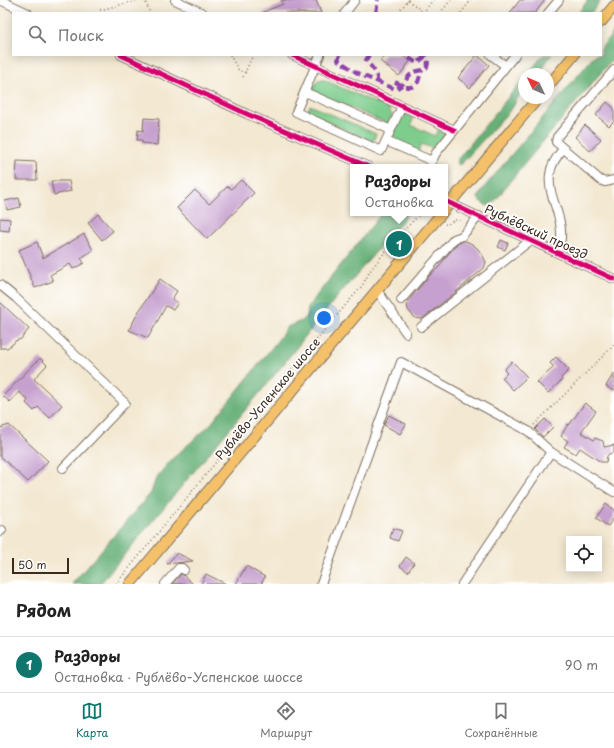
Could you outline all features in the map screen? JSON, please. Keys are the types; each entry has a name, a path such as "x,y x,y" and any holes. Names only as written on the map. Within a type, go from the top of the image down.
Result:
{"main road":[{"path":"602,21 614,6"},
{"path":"554,79 573,56"},
{"path":"448,200 533,104"},
{"name":"Рублёво-Успенское шоссе","path":"130,584 439,216"}],"street":[{"path":"0,0 26,12"},
{"path":"175,0 201,12"},
{"path":"346,12 355,0"},
{"path":"549,12 559,0"},
{"path":"122,56 247,114 362,164"},
{"path":"294,56 454,130"},
{"path":"320,56 296,112 381,151 402,106"},
{"path":"493,56 506,66"},
{"path":"386,141 432,164 436,152 514,56"},
{"path":"614,70 557,137 556,142 600,180 605,182 614,180"},
{"path":"305,92 391,130"},
{"path":"556,252 561,238 560,219 552,195 550,174 557,156 563,149"},
{"name":"Рублёвский проезд","path":"448,203 614,279"},
{"path":"401,300 454,239 462,236 479,216"},
{"path":"421,327 531,240"},
{"path":"0,285 16,298 125,402 63,468"},
{"path":"377,290 406,333"},
{"path":"321,584 401,362 528,430 551,452 614,492"},
{"path":"462,584 551,452"},
{"path":"165,584 179,568 184,570"}],"path":[{"path":"100,10 138,0"},
{"path":"143,0 150,12"},
{"path":"400,12 408,0 422,12"},
{"path":"424,12 434,0"},
{"path":"441,12 451,0"},
{"path":"462,12 471,0"},
{"path":"231,56 239,72 246,72"},
{"path":"243,77 253,56"},
{"path":"116,584 362,286 370,271 396,238 418,216"},
{"path":"445,224 447,225 454,220 460,220 461,218"},
{"path":"528,430 614,345"}],"green space":[{"path":"588,0 601,0 592,12 579,12"},
{"path":"614,32 614,57 496,200 487,206 480,201 478,198 482,190 594,56 602,56 602,47"},
{"path":"542,56 552,56 543,68 533,68"},
{"path":"320,80 324,80 389,109 392,116 388,124 312,91 316,83"},
{"path":"518,85 518,98 513,107 461,164 457,164 457,160"},
{"path":"310,105 376,134 373,142 307,113"},
{"path":"405,114 412,117 413,119 411,125 435,136 438,130 447,134 439,144 435,143 432,148 421,144 418,152 405,147 394,139 393,135 402,115"},
{"path":"380,216 406,216 100,584 72,584 151,493 156,478 171,460 210,425 287,327 301,321 307,316 308,307"}],"building":[{"path":"316,0 321,12 263,12 283,4 281,1"},
{"path":"520,0 545,0 536,12 511,12"},
{"path":"384,56 404,56 410,61 399,76 380,61"},
{"path":"476,56 489,65 470,88 458,78"},
{"path":"607,102 614,108 614,121 609,126 596,115"},
{"path":"144,118 159,119 157,145 142,143 142,140 137,140 138,130 143,131"},
{"path":"585,125 601,139 590,151 575,137"},
{"path":"17,161 36,162 37,180 16,180"},
{"path":"241,180 254,193 207,239 177,208 195,190 209,204 228,186 231,189"},
{"path":"51,181 69,181 71,191 54,195"},
{"path":"19,198 21,207 7,210 5,201"},
{"path":"98,214 113,231 102,240 88,223"},
{"path":"0,218 10,219 9,231 0,230"},
{"path":"84,234 93,250 81,258 84,263 73,269 70,264 50,275 53,281 35,288 19,250 37,242 43,258"},
{"path":"501,240 508,243 505,250 498,247"},
{"path":"463,241 472,244 482,254 486,262 484,268 422,319 415,318 408,310 407,304 412,296 429,276 440,266 457,244"},
{"path":"160,279 177,291 172,299 178,303 173,310 166,306 148,338 129,330 139,311"},
{"path":"0,302 29,329 21,339 15,341 7,348 0,348"},
{"path":"556,357 569,370 561,378 562,380 548,393 537,382 554,367 550,363"},
{"path":"40,358 47,365 34,379 62,405 50,418 38,407 34,411 26,403 28,400 19,392 10,402 3,396"},
{"path":"512,361 527,377 513,390 502,378 507,373 504,370"},
{"path":"614,373 614,391 606,386"},
{"path":"585,403 596,411 581,432 594,440 595,438 603,441 604,447 614,445 614,452 607,456 606,462 601,462 580,448 576,454 564,447 568,441 561,436 568,424 569,425"},
{"path":"389,415 406,424 400,434 384,425"},
{"path":"545,419 553,427 543,437 535,429"},
{"path":"9,425 48,461 28,482 0,456 0,428"},
{"path":"606,504 614,510 614,517 608,526 596,518"},
{"path":"393,528 402,531 398,541 390,538"},
{"path":"177,553 193,561 167,564"},
{"path":"406,557 414,563 408,572 400,566"},
{"path":"246,566 265,577 261,584 236,584"},
{"path":"181,574 183,575 193,584 172,584"},
{"path":"206,574 226,584 201,584"}],"marked path":[{"path":"376,12 378,0"},
{"path":"340,56 338,60 359,74 395,89 403,84 411,74 426,68 428,65 426,56"},
{"path":"368,56 366,60 375,72 377,81"},
{"path":"409,58 417,63 426,56"},
{"path":"395,82 406,87 412,87 418,82 422,70"}],"cycle path":[{"path":"123,56 247,114 362,164"},
{"path":"294,56 454,130"},
{"path":"448,202 614,279"}],"place":[{"name":"Раздоры","path":"399,244"}]}
